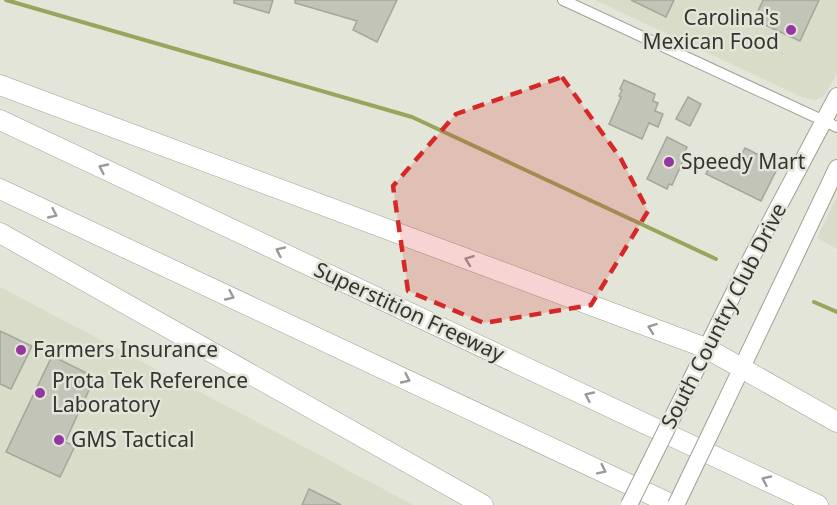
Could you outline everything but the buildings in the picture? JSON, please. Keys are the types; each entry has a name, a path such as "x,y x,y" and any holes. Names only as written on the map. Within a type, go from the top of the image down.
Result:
{"highway":[{"path":"0,85 706,348 837,422"},
{"name":"Superstition Freeway","path":"0,120 818,505"},
{"path":"0,189 675,505"},
{"path":"0,233 483,505"}],"main road":[{"name":"South Country Club Drive","path":"629,505 706,348 831,124 837,96"},
{"name":"South Country Club Drive","path":"675,505 743,368 837,168"}],"street":[{"path":"563,0 831,124"}],"highlighted area":[{"path":"562,77 621,159 648,211 591,305 484,323 408,291 393,186 456,114"}],"shaded area":[{"path":"595,0 837,0 837,74 823,97 815,100 804,98"},
{"path":"837,196 837,249 817,238"},
{"path":"0,287 312,451 413,505 0,505"}],"waterway":[{"path":"6,0 412,117 716,259"},
{"path":"814,302 837,312"}],"place":[{"name":"Carolina's Mexican Food","path":"791,30"},
{"name":"Speedy Mart","path":"669,162"},
{"name":"Farmers Insurance","path":"21,350"},
{"name":"Prota Tek Reference Laboratory","path":"40,393"},
{"name":"GMS Tactical","path":"59,440"}]}
